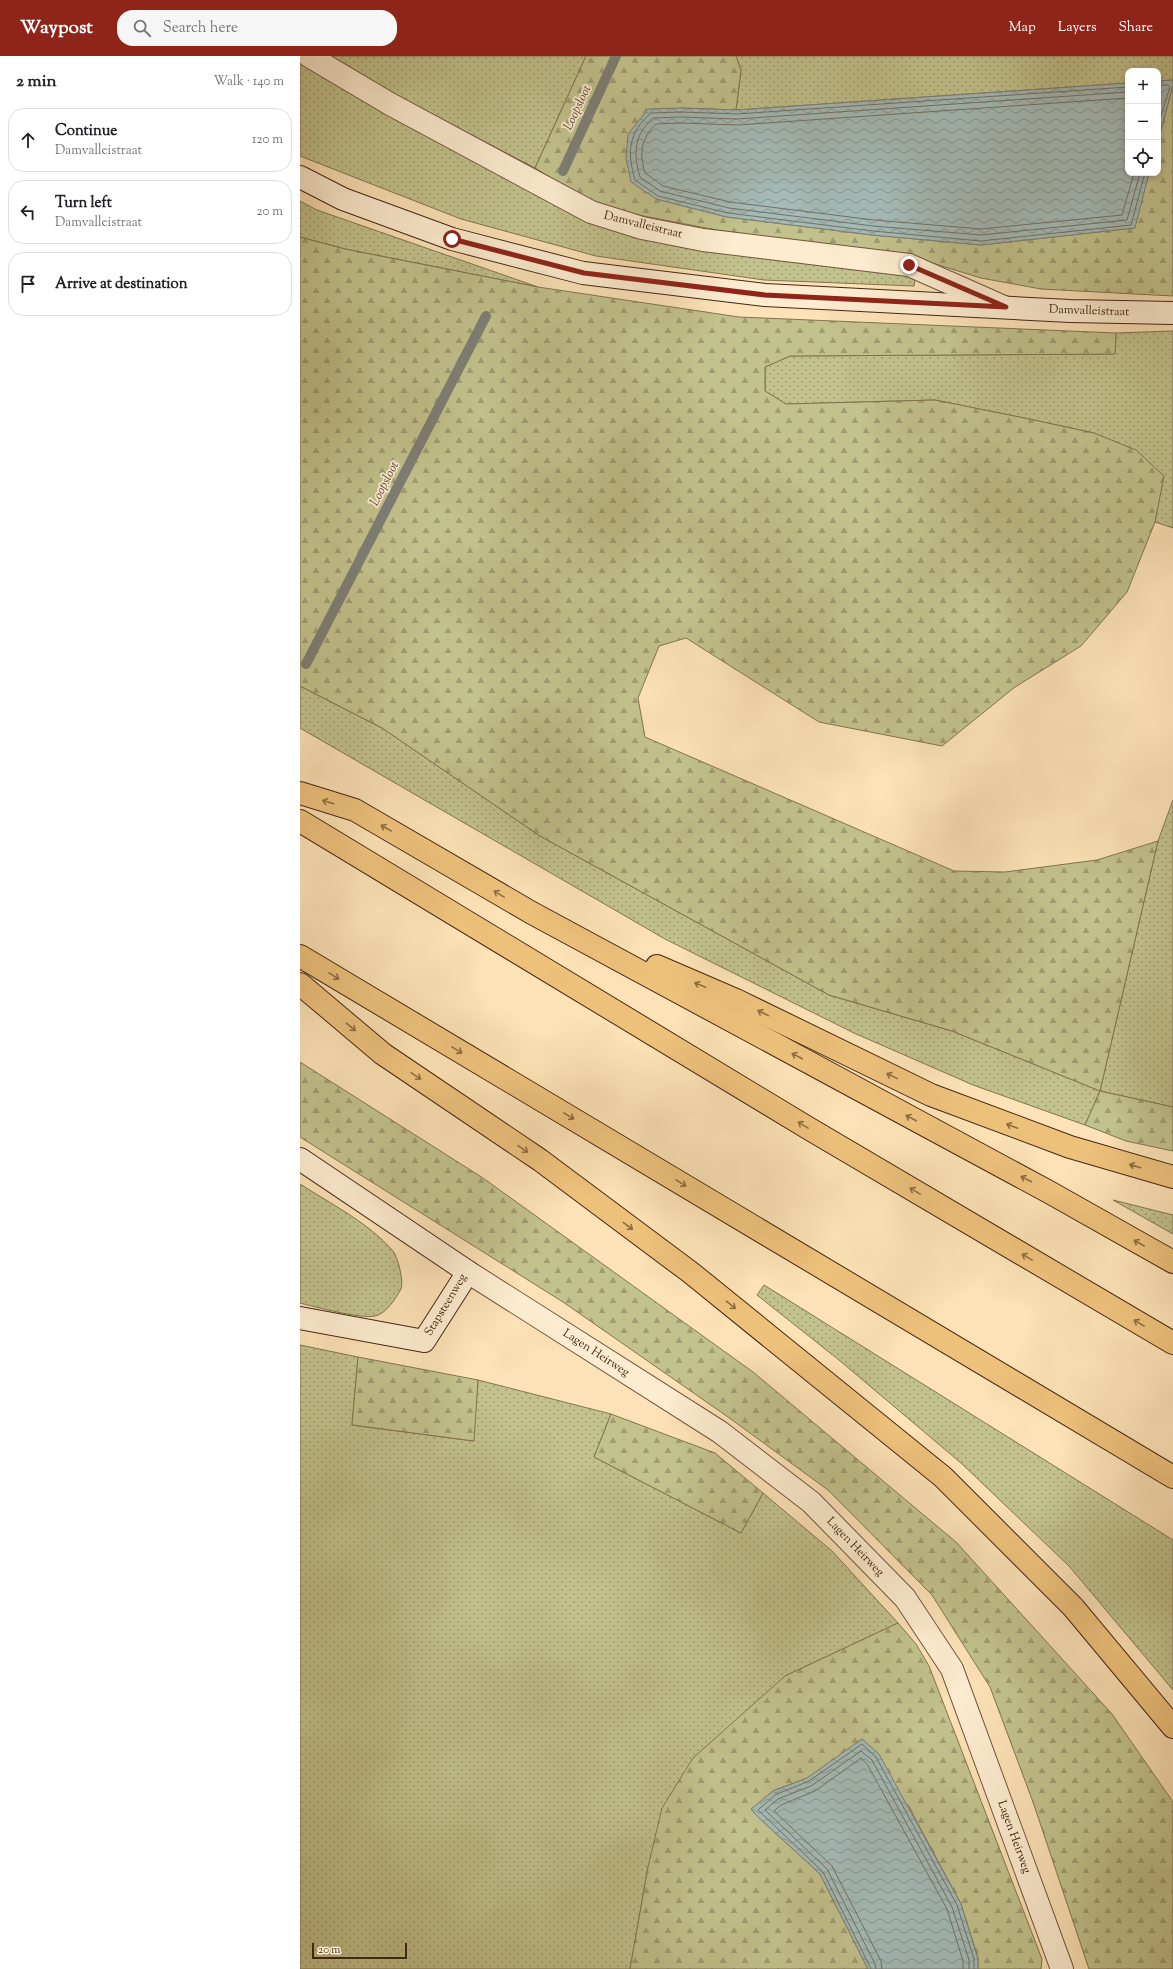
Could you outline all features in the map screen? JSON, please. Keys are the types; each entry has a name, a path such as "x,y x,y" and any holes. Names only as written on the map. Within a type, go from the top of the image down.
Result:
{"highway":[{"path":"300,793 356,810 532,914 1049,1192 1173,1262"},
{"path":"300,821 808,1128 1173,1343"},
{"path":"532,914 736,1000 931,1095 1070,1147 1173,1176"},
{"path":"300,956 1173,1477"},
{"path":"300,984 383,1054 540,1160 690,1272 943,1477 1073,1607 1173,1727"}],"street":[{"name":"Damvalleistraat","path":"310,56 390,104 591,212 642,228 703,240 909,265 1006,307"},
{"name":"Damvalleistraat","path":"300,177 344,199 452,239 584,273 765,295 1141,313 1173,313"},
{"name":"Stapsteenweg","path":"300,1159 468,1272 424,1341 300,1318"},
{"name":"Lagen Heirweg","path":"468,1272 720,1432 811,1502 905,1598 952,1669 1062,1969"}],"green space":[{"path":"329,56 586,56 535,168 369,82"},
{"path":"586,56 736,56 741,70 736,110 681,108 656,199 727,217 872,235 981,245 1134,228 1148,176 1161,176 1161,130 1173,85 1173,296 1041,289 981,278 909,256 764,239 617,211 582,198 535,168"},
{"path":"736,56 1173,56 1173,80 1161,81 1161,68 1125,68 1125,83 736,110 741,70"},
{"path":"300,60 406,125 546,197 908,272 915,279 914,286 764,280 596,256 461,219 300,156"},
{"path":"300,201 317,210 538,287 345,249 300,237"},
{"path":"300,237 345,249 538,287 739,317 1116,333 1115,354 790,356 765,367 765,391 786,404 935,400 1094,433 1136,450 1164,476 1155,522 1127,592 1081,646 1015,687 942,746 819,722 686,638 659,646 638,698 645,737 954,871 1005,872 1097,860 1158,841 1100,1091 952,1031 829,995 540,836 382,728 300,686"},
{"path":"1173,331 1173,528 1155,522 1163,476 1094,433 935,400 786,404 765,391 765,367 790,356 1115,354 1116,333"},
{"path":"300,686 382,728 540,836 829,995 952,1031 1100,1091 1085,1125 973,1085 854,1033 665,939 300,728"},
{"path":"1173,800 1173,1107 1100,1091 1158,841"},
{"path":"300,1062 483,1178 753,1372 956,1542 1112,1714 1173,1802 1173,1969 1089,1969 1033,1802 990,1687 932,1595 828,1490 728,1417 563,1302 300,1137"},
{"path":"1100,1091 1173,1107 1173,1151 1126,1141 1085,1125"},
{"path":"300,1184 361,1223 383,1241 395,1254 400,1270 402,1286 387,1309 379,1315 359,1316 300,1303"},
{"path":"1113,1200 1173,1215 1173,1234"},
{"path":"764,1285 1173,1540 1173,1690 1069,1566 961,1463 839,1360 757,1295"},
{"path":"300,1345 358,1357 352,1425 473,1441 478,1380 611,1414 594,1457 741,1533 763,1493 832,1551 898,1623 785,1676 648,1867 630,1969 300,1969"},
{"path":"358,1357 478,1380 474,1441 352,1425"},
{"path":"611,1414 715,1453 763,1493 741,1533 594,1457"},
{"path":"898,1623 916,1644 929,1666 1042,1959 1041,1969 978,1969 978,1958 961,1904 908,1805 807,1778 773,1791 752,1809 758,1817 820,1874 868,1969 630,1969 648,1867 662,1808 693,1758 785,1676"}],"water":[{"path":"1173,80 1161,130 1161,104 1161,81"},
{"path":"1125,83 1125,176 1148,176 1135,228 981,245 872,235 727,217 656,199 631,182 626,158 628,134 648,109 681,108 737,110"},
{"path":"862,1739 879,1754 961,1904 978,1959 978,1969 868,1969 820,1874 751,1809 773,1791 807,1778"}],"waterway":[{"name":"Loopsloot","path":"563,171 616,56"},
{"name":"Loopsloot","path":"306,664 486,316"}],"route":[{"path":"452,239 584,273 765,295 1006,307 909,265"}]}
